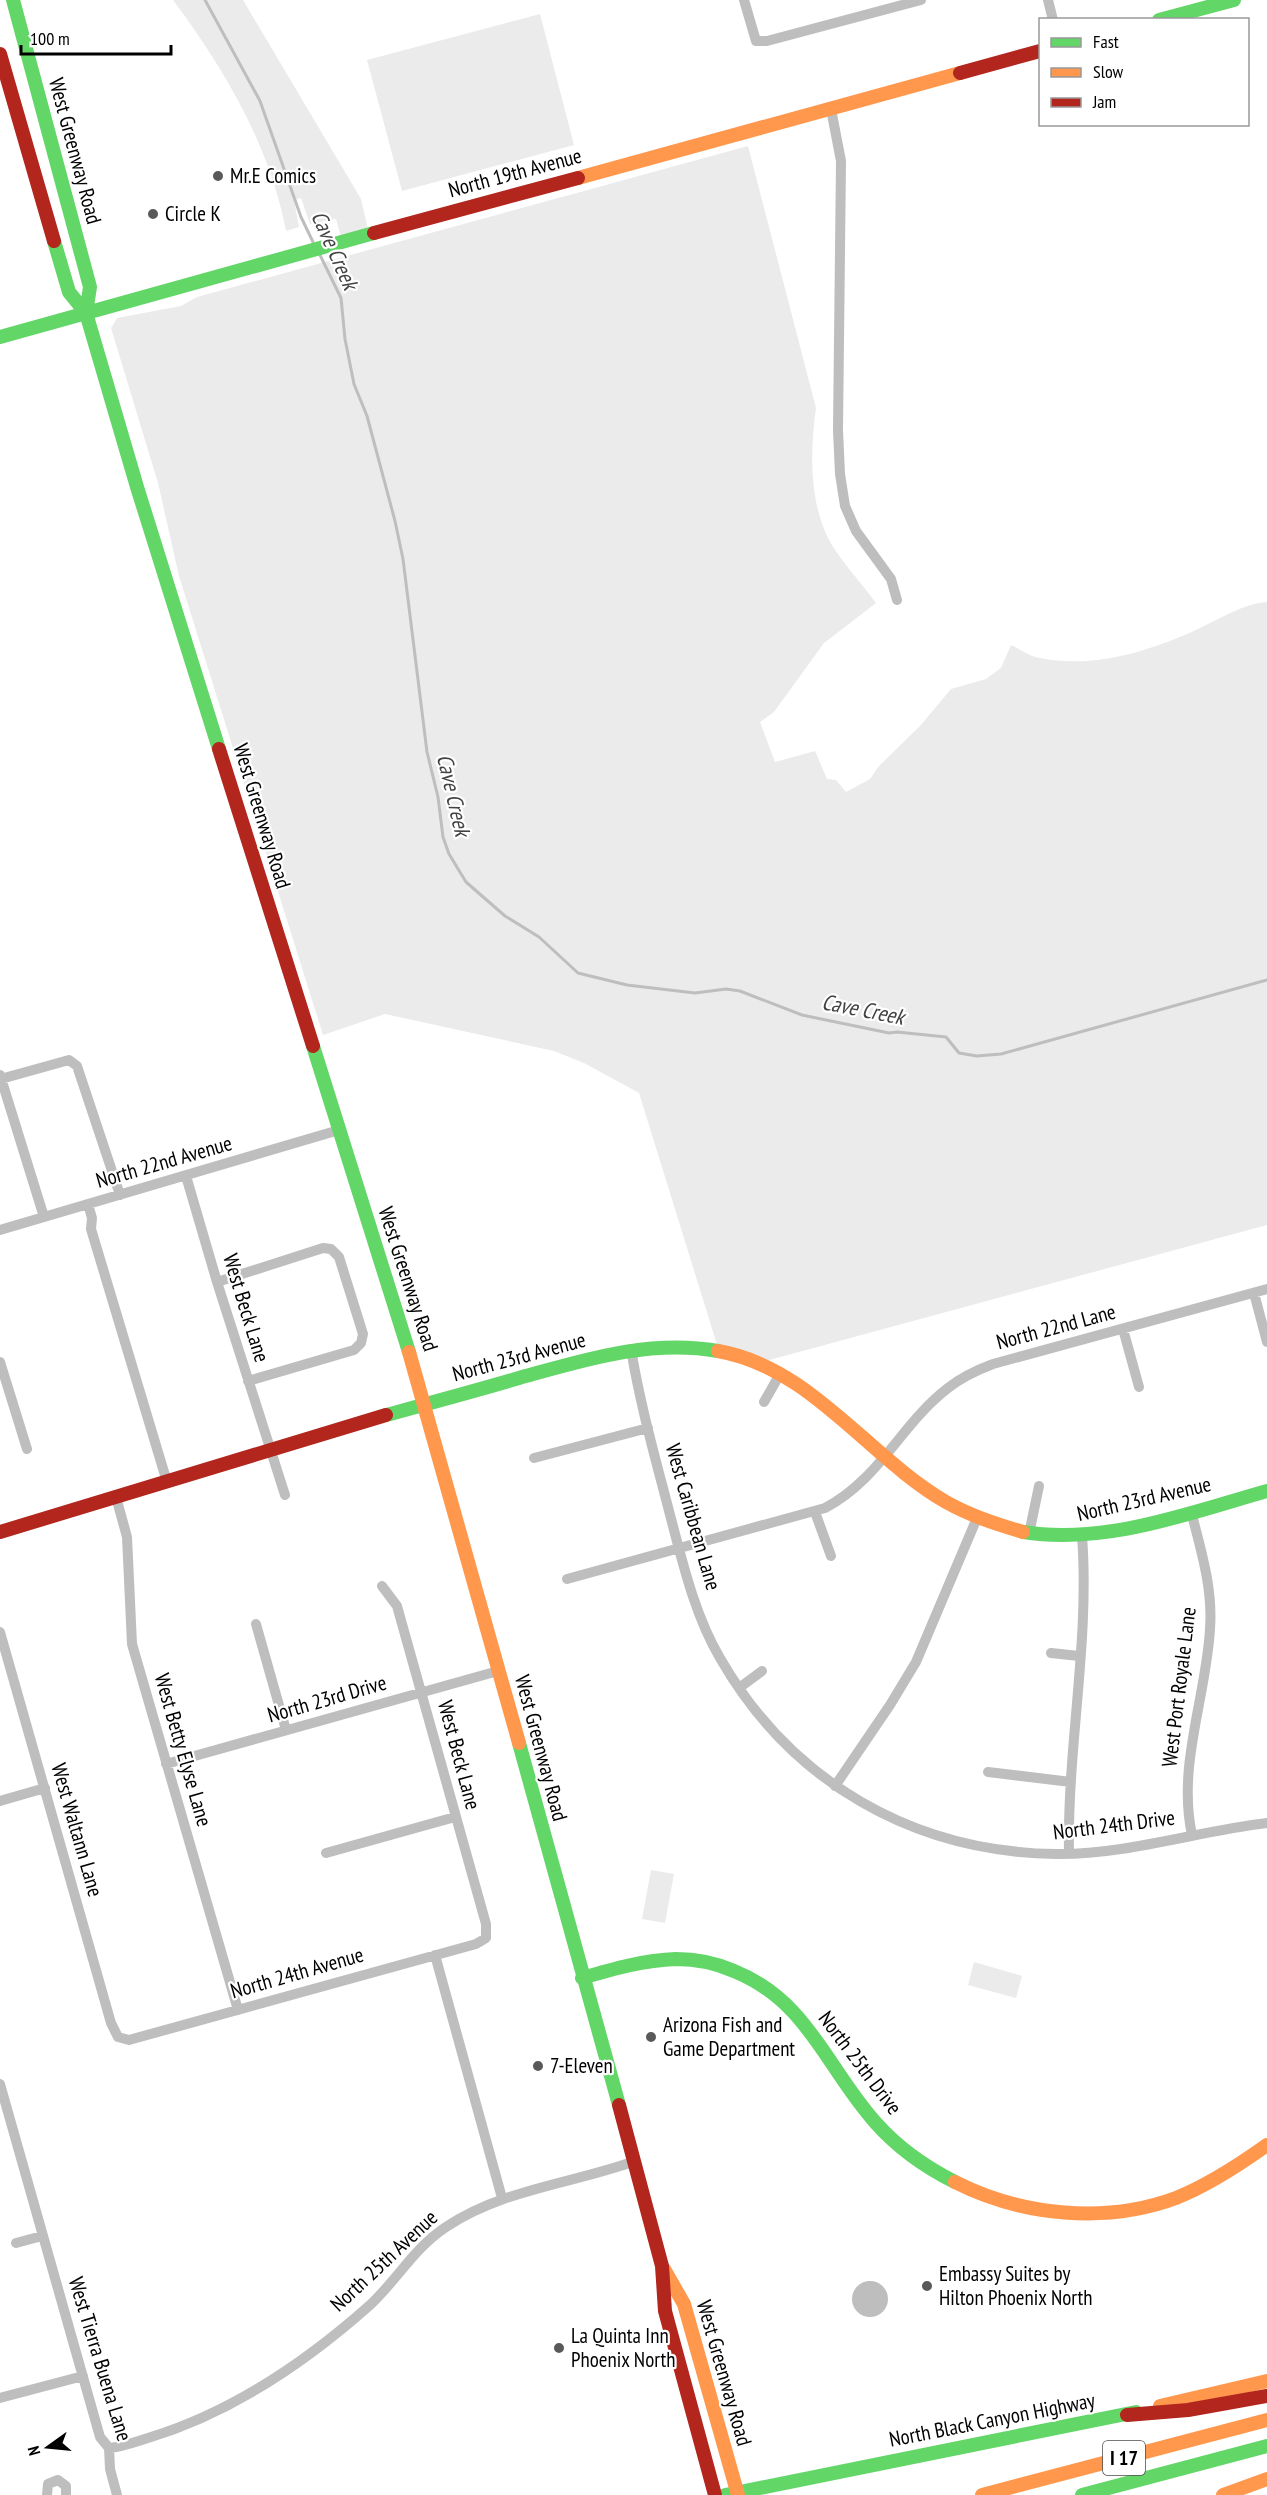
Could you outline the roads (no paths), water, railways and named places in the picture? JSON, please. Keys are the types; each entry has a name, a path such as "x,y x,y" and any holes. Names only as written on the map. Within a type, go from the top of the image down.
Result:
{"main road":[{"name":"West Greenway Road","path":"12,0 90,287 86,313"},
{"path":"1166,18 1234,0"},
{"name":"North 19th Avenue","path":"0,337 294,254 1039,52"},
{"name":"West Greenway Road","path":"0,54 69,292 86,313 141,498 425,1404 582,1978 635,2161 662,2266 664,2311 715,2495"},
{"name":"North 23rd Avenue","path":"0,1532 425,1404 631,1349 657,1346 707,1348 737,1356 780,1374 814,1396 929,1490 977,1518 1029,1534 1054,1537 1115,1531 1267,1491"},
{"name":"North 25th Drive","path":"582,1978 645,1961 667,1958 703,1960 739,1973 771,1990 798,2016 858,2102 898,2145 927,2168 951,2181 986,2197 1022,2206 1087,2213 1123,2210 1161,2202 1192,2190 1234,2169 1267,2145"},
{"name":"West Greenway Road","path":"662,2266 684,2304 733,2494"},
{"name":"North Black Canyon Highway","path":"733,2494 1127,2415 1267,2381"},
{"path":"1127,2415 1188,2410 1267,2396"},
{"name":"I 17","path":"982,2495 1267,2420"},
{"path":"1028,2495 1267,2432"},
{"path":"1082,2495 1267,2446"},
{"name":"I 17","path":"1126,2495 1267,2458"},
{"path":"1223,2495 1267,2479"}],"street":[{"path":"744,0 756,41 767,41 921,0"},
{"path":"1048,0 1052,18"},
{"path":"831,109 841,161 838,430 840,474 845,506 856,531 891,579 897,600"},
{"path":"44,1217 1,1077 69,1060 77,1066 120,1195"},
{"name":"North 22nd Avenue","path":"0,1230 339,1130"},
{"name":"West Beck Lane","path":"186,1176 271,1451"},
{"path":"88,1204 92,1218 91,1230 167,1482"},
{"path":"217,1282 323,1248 331,1249 339,1257 363,1334 361,1343 354,1350 248,1381"},
{"name":"North 22nd Lane","path":"567,1580 814,1512 854,1490 940,1395 977,1371 993,1364 1267,1289"},
{"path":"1254,1293 1267,1342"},
{"path":"1124,1329 1139,1387"},
{"name":"West Caribbean Lane","path":"631,1349 648,1428 680,1549 693,1595 710,1639 738,1688 764,1722 790,1751 835,1786"},
{"path":"0,1362 27,1449"},
{"path":"764,1402 780,1374"},
{"path":"534,1458 648,1428"},
{"path":"271,1451 285,1495"},
{"path":"1029,1534 1039,1486"},
{"name":"West Betty Elyse Lane","path":"116,1497 128,1546 129,1620 132,1644 238,2010"},
{"name":"West Port Royale Lane","path":"1191,1511 1206,1571 1211,1611 1207,1657 1187,1780 1187,1803 1192,1835"},
{"path":"814,1512 831,1556"},
{"path":"835,1786 916,1662 977,1518"},
{"path":"1069,1853 1071,1782 1085,1582 1082,1536"},
{"name":"West Beck Lane","path":"382,1586 396,1605 486,1924 486,1938"},
{"path":"256,1624 286,1730"},
{"name":"West Waltann Lane","path":"0,1632 111,2024 118,2037"},
{"path":"1051,1653 1079,1656"},
{"name":"North 23rd Drive","path":"166,1764 498,1671"},
{"path":"738,1688 762,1671"},
{"path":"988,1772 1071,1782"},
{"name":"North 24th Drive","path":"835,1786 867,1805 919,1830 963,1843 1000,1850 1069,1853 1094,1851 1267,1823"},
{"path":"0,1801 45,1788"},
{"path":"326,1853 455,1817"},
{"name":"North 24th Avenue","path":"118,2037 129,2040 476,1944 486,1938"},
{"path":"435,1955 502,2198"},
{"name":"West Tierra Buena Lane","path":"0,2088 100,2437 109,2448 110,2469 117,2495"},
{"name":"North 25th Avenue","path":"109,2448 178,2429 211,2415 299,2363 371,2304 409,2259 433,2237 457,2221 502,2198 635,2161"},
{"path":"16,2243 42,2236"},
{"path":"0,2398 83,2376"},
{"path":"47,2495 48,2484 58,2480 66,2486 66,2495"}],"waterway":[{"name":"Cave Creek","path":"205,0 260,101 301,217 313,242"},
{"name":"Cave Creek","path":"319,253 341,298 345,339 354,384 367,416 395,521 403,559 427,752 438,797 443,837 449,854 466,882 505,916 539,937 578,973 627,985 695,993 726,989 740,991 802,1015 889,1033 946,1037 959,1053 977,1056 1001,1054 1267,980"}],"place":[{"name":"Mr.E Comics","path":"218,176"},
{"name":"Circle K","path":"153,214"},
{"name":"Arizona Fish and Game Department","path":"651,2037"},
{"name":"7-Eleven","path":"538,2066"},
{"name":"Embassy Suites by Hilton Phoenix North","path":"927,2286"},
{"name":"La Quinta Inn Phoenix North","path":"559,2348"}]}
